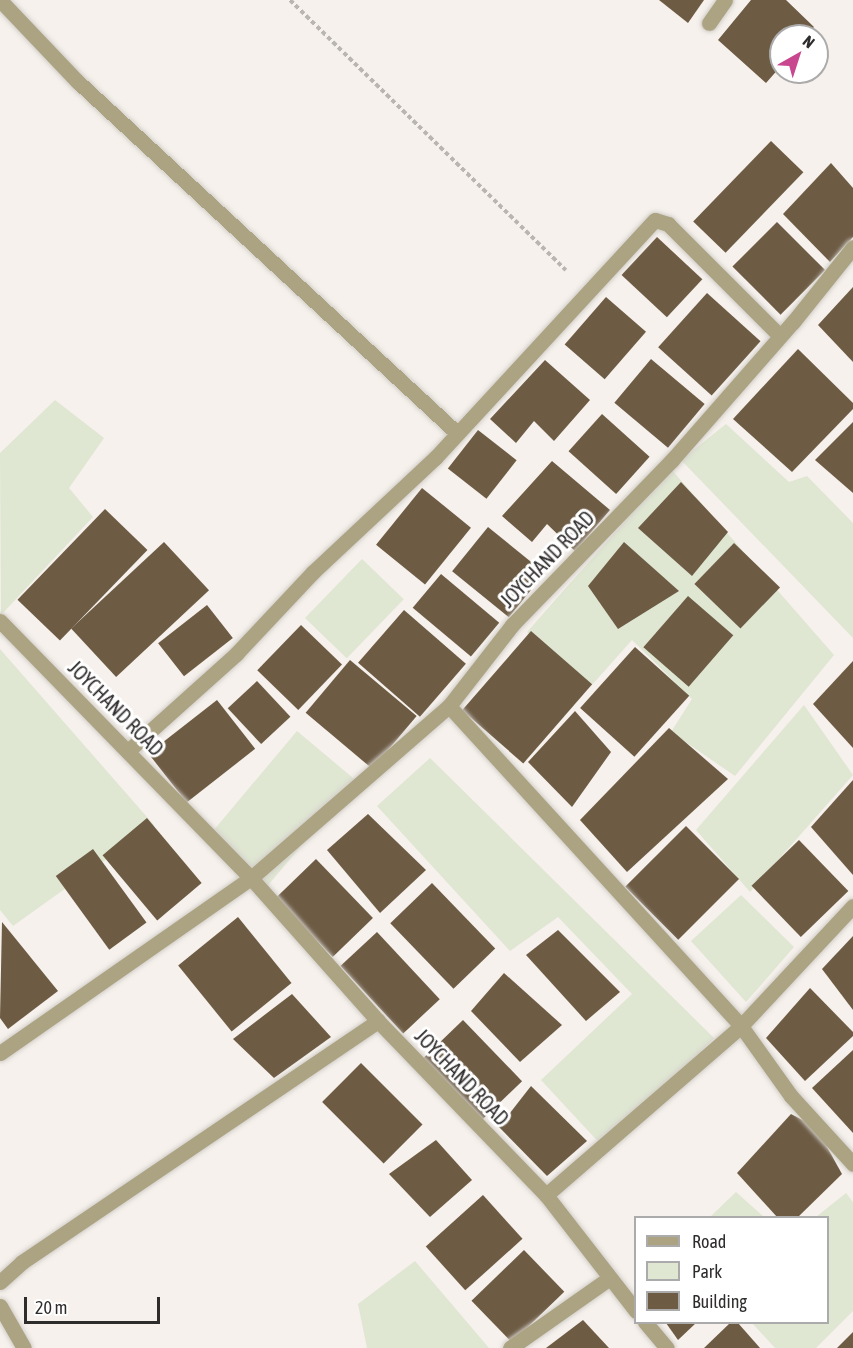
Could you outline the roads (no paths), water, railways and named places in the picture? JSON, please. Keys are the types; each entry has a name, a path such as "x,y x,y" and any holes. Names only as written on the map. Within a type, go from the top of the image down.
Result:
{"street":[{"path":"0,0 86,89 458,433"},
{"path":"709,23 725,0"},
{"path":"129,750 236,654 313,572 458,433 643,230 660,219 780,336"},
{"name":"JOYCHAND ROAD","path":"251,878 449,706 512,625 672,460 780,336 853,247"},
{"name":"JOYCHAND ROAD","path":"0,621 129,750 251,878 378,1021 546,1195 608,1279 634,1309"},
{"path":"449,706 741,1026 790,1096 853,1164"},
{"path":"0,1053 251,878"},
{"path":"546,1195 741,1026 853,906"},
{"path":"0,1282 22,1262 378,1021"},
{"path":"510,1348 608,1279"},
{"path":"0,1306 24,1348"},
{"path":"646,1324 667,1348"}]}
